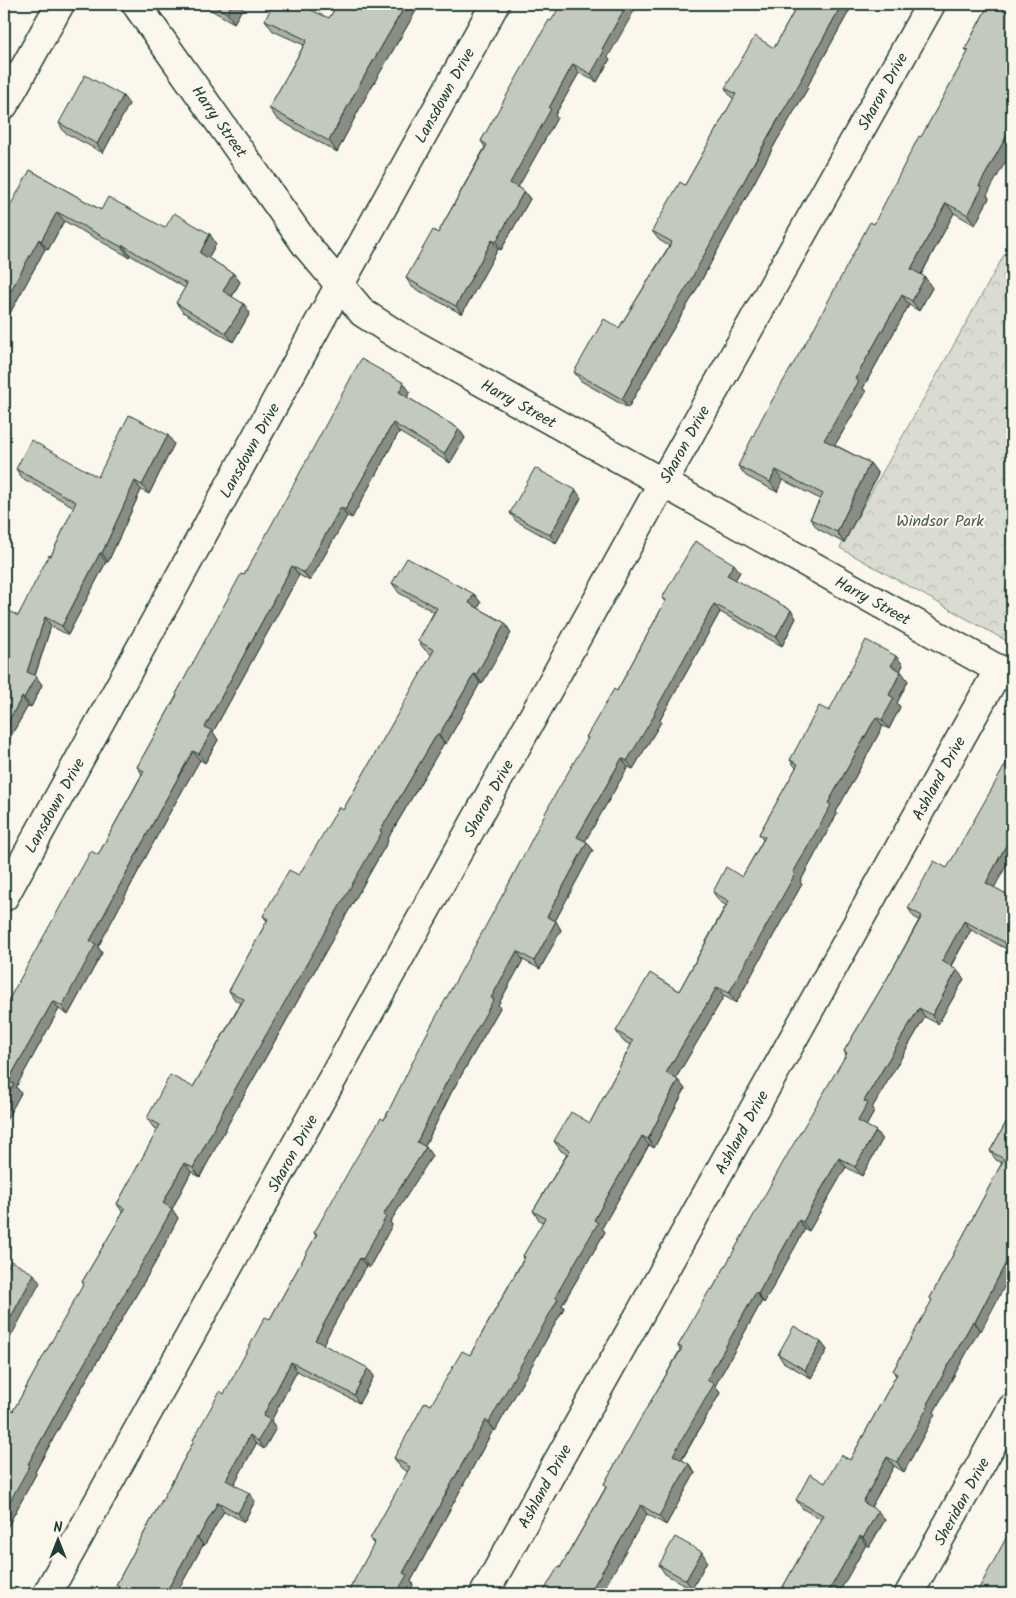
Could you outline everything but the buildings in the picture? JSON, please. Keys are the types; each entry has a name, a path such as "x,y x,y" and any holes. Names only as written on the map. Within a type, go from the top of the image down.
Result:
{"street":[{"path":"4,105 60,4"},
{"name":"Harry Street","path":"136,4 306,245 363,313 399,336 1005,673"},
{"name":"Lansdown Drive","path":"4,897 495,4"},
{"name":"Sharon Drive","path":"47,1594 663,482 931,4"},
{"name":"Ashland Drive","path":"484,1594 1005,673"},
{"name":"Sheridan Drive","path":"909,1594 1012,1408"}],"green space":[{"name":"Windsor Park","path":"1012,241 1012,644 840,548"}]}
